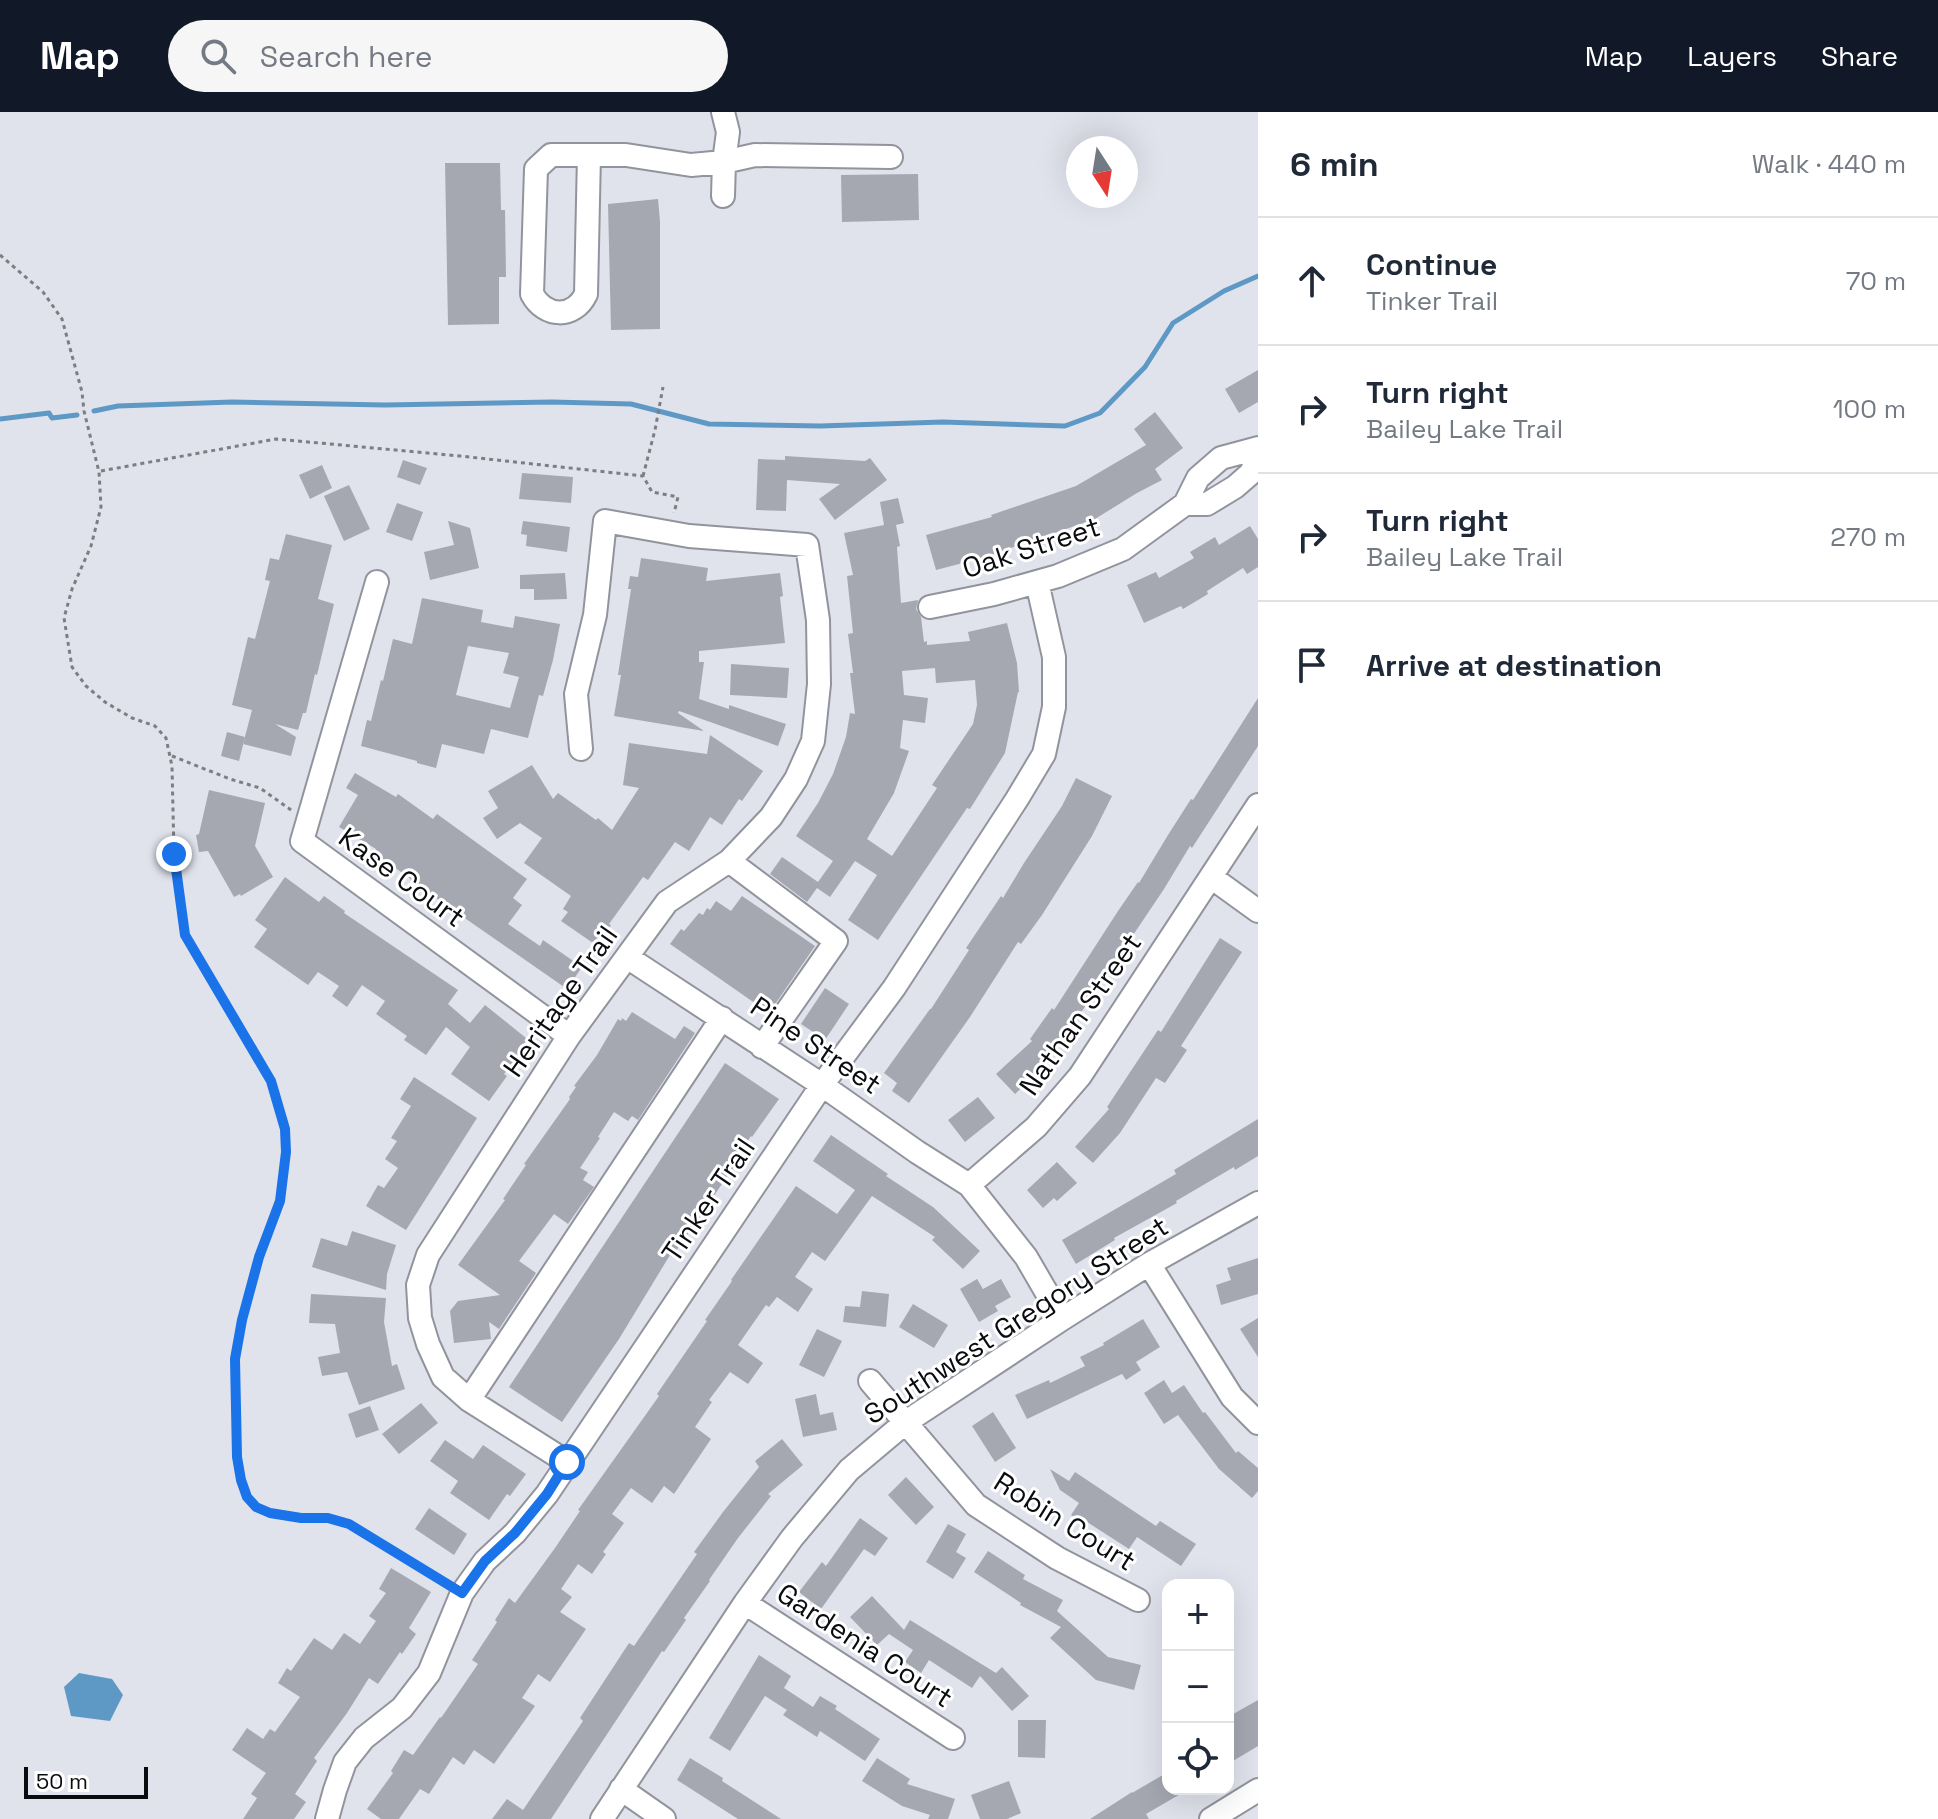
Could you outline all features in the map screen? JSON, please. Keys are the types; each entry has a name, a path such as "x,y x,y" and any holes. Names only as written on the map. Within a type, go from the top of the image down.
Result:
{"street":[{"path":"723,112 728,132 723,196"},
{"path":"589,155 586,294 582,302 568,312 551,312 538,305 532,294 536,169 551,155 589,155 626,155 691,165 755,155 891,157"},
{"name":"Oak Street","path":"930,607 994,594 1058,576 1123,549 1185,504 1198,478 1221,458 1258,448"},
{"name":"Oak Street","path":"1185,504 1207,504 1235,487 1251,473 1258,457"},
{"path":"581,749 576,694 595,615 605,521 669,532"},
{"name":"Heritage Trail","path":"567,1462 469,1400 443,1377 420,1318 418,1285 428,1255 569,1036 667,902 729,861 771,817 796,779 813,741 819,684 818,620 807,545 669,532"},
{"name":"Kase Court","path":"377,582 302,841 569,1036"},
{"name":"Tinker Trail","path":"327,1819 345,1762 364,1738 402,1708 429,1673 462,1593 485,1561 515,1533 547,1494 822,1085 894,988 1044,754 1054,707 1054,657 1037,582"},
{"name":"Nathan Street","path":"969,1185 1036,1127 1080,1076 1258,805"},
{"path":"729,861 836,941 762,1047"},
{"path":"1211,877 1258,911"},
{"name":"Pine Street","path":"627,957 969,1185"},
{"path":"469,1400 722,1018"},
{"path":"969,1185 1026,1257 1062,1319"},
{"name":"Southwest Gregory Street","path":"602,1819 745,1603 792,1538 849,1470 906,1422 1062,1319 1149,1264 1258,1203"},
{"path":"1149,1264 1232,1397 1258,1423"},
{"name":"Robin Court","path":"870,1381 976,1505 1057,1558 1138,1600"},
{"name":"Gardenia Court","path":"745,1603 953,1738"},
{"path":"621,1789 664,1819"},
{"path":"1211,1819 1258,1790"}],"path":[{"path":"0,255 43,292 62,319 99,472 101,507 91,546 72,589 64,618 72,667 86,686 105,702 132,718 155,726 166,738 170,755 174,854 185,935 271,1081 285,1129 286,1152 280,1201 259,1257 235,1359 237,1457 244,1489 256,1507 270,1513 328,1518 349,1524 462,1593"},
{"path":"663,387 643,476 652,492 678,497 669,532"},
{"path":"99,472 276,439 643,476"},
{"path":"170,755 260,788 307,822"}],"water":[{"path":"79,1673 112,1679 123,1695 110,1721 71,1716 64,1687"}],"building":[{"path":"445,163 500,163 501,210 505,210 506,277 499,277 499,324 448,325"},
{"path":"918,174 919,220 842,222 841,175"},
{"path":"658,199 660,329 611,330 608,204"},
{"path":"1258,370 1258,402 1239,413 1225,389"},
{"path":"1155,412 1183,448 1155,469 1162,480 1095,519 982,558 936,570 926,535 992,517 1076,486 1146,445 1134,429"},
{"path":"785,456 865,461 870,458 887,480 835,520 819,499 840,484 787,480 786,511 756,510 758,459 785,460"},
{"path":"403,460 427,468 420,485 397,477"},
{"path":"322,465 332,488 310,499 299,475"},
{"path":"522,473 573,477 571,503 519,499"},
{"path":"349,485 370,529 344,541 324,496"},
{"path":"898,498 904,523 896,525 900,546 897,547 901,603 918,600 916,609 921,617 924,642 927,641 927,645 970,641 968,632 1007,623 1017,663 1019,692 1005,753 970,809 967,808 878,940 848,920 877,875 855,861 830,897 817,888 807,902 770,874 782,857 818,882 833,861 796,836 833,774 846,737 850,713 855,714 848,634 853,633 847,576 853,575 844,533 884,525 880,502","holes":["935,668 936,683 975,680 977,705 973,724 932,785 937,788 892,856 867,839 894,793 909,751 900,748 903,720 925,723 928,698 904,695 902,671"]},
{"path":"397,503 423,512 412,541 386,532"},
{"path":"448,521 470,528 479,568 430,580 424,552 454,545"},
{"path":"523,521 570,527 567,552 526,546 527,535 521,534"},
{"path":"1250,526 1258,539 1258,567 1247,574 1243,568 1183,609 1181,606 1144,623 1127,585 1156,572 1159,578 1194,558 1190,552 1215,537 1219,545"},
{"path":"286,534 332,545 318,599 334,604 317,675 298,730 275,724 296,737 291,756 243,744 252,710 232,705 248,637 255,639 270,581 265,580 270,558 279,560"},
{"path":"641,558 708,568 706,581 780,573 785,643 699,651 699,662 704,662 699,699 729,709 729,705 786,724 778,746 679,711 704,731 614,716 631,589 628,589 630,576 638,577"},
{"path":"565,573 567,599 534,600 534,589 520,589 520,575"},
{"path":"422,598 483,610 481,622 513,628 515,616 560,624 543,696 539,695 528,738 491,729 484,754 442,744 436,768 361,746 367,720 371,721 383,681 393,639 412,644","holes":["468,646 509,653 503,673 519,677 510,708 456,695"]},
{"path":"731,664 789,668 787,698 730,695"},
{"path":"1258,698 1258,746 1045,1067 1015,1094 996,1074 1032,1041 1030,1039 1052,1008 1054,1010"},
{"path":"227,732 245,737 239,761 221,756"},
{"path":"710,735 763,771 722,825 710,817 689,851 675,842 648,880 643,877 604,935 601,933 593,943 561,921 568,912 563,909 571,896 524,863 542,838 520,823 497,839 483,818 498,808 488,791 532,765 553,799 558,793 612,830 639,788 623,785 629,743 707,754"},
{"path":"355,773 396,797 398,794 433,819 437,814 527,879 513,898 522,905 508,924 540,946 543,940 582,967 567,989 410,880 374,853 376,849 339,827 358,795 346,788"},
{"path":"1076,778 1112,796 1092,836 1042,915 1021,944 1018,942 909,1103 892,1091 897,1083 884,1073 931,1009 969,950 966,948 1001,896 1003,898 1062,806"},
{"path":"209,790 265,803 255,846 273,877 241,896 234,897 208,851 199,852 196,835 199,834"},
{"path":"285,877 319,902 324,896 344,913 458,990 448,1004 470,1023 485,1005 531,1042 504,1074 507,1076 489,1101 451,1074 470,1047 446,1027 426,1055 404,1040 407,1036 376,1014 385,1001 362,985 347,1007 332,996 339,986 318,972 308,985 254,947 267,929 255,920"},
{"path":"742,896 815,946 769,1013 670,944 681,929 684,931 699,913 703,915 716,901 731,911"},
{"path":"1220,938 1242,952 1181,1046 1187,1050 1165,1083 1156,1078 1120,1133 1093,1163 1075,1147 1109,1109 1107,1107 1158,1030 1161,1032"},
{"path":"825,988 849,1004 825,1040 801,1024"},
{"path":"632,1012 675,1039 684,1026 695,1033 638,1120 632,1116 628,1121 614,1112 580,1168 588,1172 583,1180 594,1187 568,1224 554,1214 519,1261 536,1273 499,1329 489,1322 491,1339 454,1343 450,1311 458,1301 500,1295 458,1265 505,1200 524,1164 570,1099 574,1086 618,1019 626,1021"},
{"path":"725,1063 779,1099 751,1136 735,1165 672,1257 670,1255 619,1339 562,1422 509,1387"},
{"path":"414,1077 477,1118 406,1230 366,1206 378,1185 384,1188 398,1168 385,1159 397,1141 391,1138 411,1106 400,1099"},
{"path":"978,1097 995,1118 965,1142 948,1120"},
{"path":"1258,1119 1258,1156 1176,1201 1076,1264 1062,1240 1176,1174 1174,1170"},
{"path":"831,1135 933,1207 980,1251 963,1269 932,1240 935,1237 872,1196 825,1261 812,1252 795,1277 813,1289 798,1312 777,1297 769,1307 766,1305 738,1345 763,1363 748,1384 730,1372 709,1400 712,1402 695,1427 711,1439 674,1494 664,1486 652,1503 631,1488 612,1514 624,1523 603,1552 606,1554 592,1574 578,1564 561,1589 572,1597 560,1612 586,1629 550,1682 538,1674 522,1698 535,1706 494,1764 474,1750 464,1765 453,1757 429,1794 420,1789 399,1819 381,1819 367,1809 393,1773 391,1771 404,1750 413,1755 441,1718 478,1664 472,1660 509,1598 515,1603 555,1548 796,1186 837,1214 855,1190 813,1161"},
{"path":"1057,1162 1077,1183 1057,1201 1054,1198 1043,1208 1027,1190"},
{"path":"352,1231 396,1245 387,1274 386,1290 312,1267 321,1238 347,1246"},
{"path":"1258,1258 1258,1294 1221,1305 1216,1285 1231,1280 1227,1268"},
{"path":"977,1279 983,1289 1001,1279 1011,1297 995,1306 998,1311 979,1322 960,1289"},
{"path":"862,1291 889,1294 886,1327 843,1322 845,1306 860,1307"},
{"path":"311,1294 386,1298 384,1322 392,1366 397,1364 405,1389 359,1405 347,1372 322,1376 318,1357 340,1353 335,1324 309,1323"},
{"path":"913,1304 948,1325 934,1348 899,1327"},
{"path":"1258,1318 1258,1357 1240,1329"},
{"path":"1143,1319 1160,1347 1136,1362 1141,1370 1126,1380 1122,1374 1027,1419 1015,1395 1085,1366 1080,1357"},
{"path":"817,1329 842,1341 824,1377 799,1365"},
{"path":"1164,1380 1172,1393 1184,1385 1236,1453 1238,1451 1258,1468 1258,1491 1252,1498 1219,1469 1178,1415 1164,1424 1144,1393"},
{"path":"816,1394 820,1415 833,1412 837,1430 803,1437 795,1399"},
{"path":"421,1403 438,1423 399,1454 382,1434"},
{"path":"370,1406 379,1430 356,1438 348,1414"},
{"path":"993,1412 1016,1448 995,1462 972,1426"},
{"path":"782,1439 803,1465 768,1494 771,1496 709,1580 684,1618 686,1620 662,1651 551,1819 492,1819 507,1799 523,1810 583,1721 580,1718 629,1643 634,1646 697,1554 694,1552 759,1467 755,1461"},
{"path":"445,1440 473,1459 483,1445 526,1474 489,1520 450,1493 458,1481 430,1461"},
{"path":"1050,1469 1069,1481 1075,1472 1156,1526 1160,1521 1196,1544 1181,1566 1137,1537 1129,1549 1071,1515 1079,1503 1060,1490"},
{"path":"906,1477 934,1507 916,1525 888,1495"},
{"path":"429,1508 467,1534 454,1555 415,1529"},
{"path":"860,1518 888,1538 875,1556 864,1549 821,1609 799,1592 822,1562 826,1566"},
{"path":"948,1524 966,1534 956,1552 966,1558 953,1579 926,1562"},
{"path":"988,1551 1025,1575 1023,1579 1063,1600 1057,1611 1108,1657 1141,1665 1134,1690 1096,1680 1050,1638 1061,1627 1020,1605 974,1572"},
{"path":"391,1568 431,1592 409,1628 416,1634 378,1684 369,1678 314,1758 317,1761 295,1794 306,1802 294,1819 243,1819 257,1798 251,1794 266,1773 232,1750 247,1728 263,1739 270,1729 275,1732 300,1697 278,1683 287,1668 291,1671 314,1638 332,1650 344,1633 360,1644 376,1621 369,1616 386,1593 379,1589"},
{"path":"872,1596 904,1630 910,1620 996,1673 1002,1667 1029,1696 1012,1711 980,1676 972,1688 929,1660 921,1673 905,1662 913,1650 889,1634 877,1645 850,1617"},
{"path":"759,1655 791,1676 784,1688 813,1707 820,1696 880,1739 865,1761 820,1731 817,1737 783,1715 787,1710 765,1696 730,1751 709,1738"},
{"path":"1258,1700 1258,1746 1234,1760 1234,1723 1234,1714"},
{"path":"1018,1720 1046,1720 1045,1758 1018,1757"},
{"path":"690,1758 781,1819 738,1819 677,1780"},
{"path":"877,1758 910,1779 907,1784 955,1799 948,1819 928,1819 930,1815 902,1806 862,1781"},
{"path":"1162,1776 1162,1795 1179,1795 1146,1814 1149,1819 1090,1819 1132,1792"},
{"path":"1009,1781 1021,1813 1007,1819 980,1819 971,1795"}],"waterway":[{"path":"94,411 118,406 232,402 385,405 552,402 631,404 709,424 820,426 943,422 1065,426 1100,413 1145,367 1173,323 1224,291 1258,276"},
{"path":"0,419 49,413 52,418 77,415"}],"route":[{"path":"174,854 185,935 271,1081 285,1129 286,1152 280,1201 259,1257 235,1359 237,1457 247,1497 256,1507 270,1513 328,1518 349,1524 462,1593 485,1561 515,1533 547,1494 567,1462"}]}
